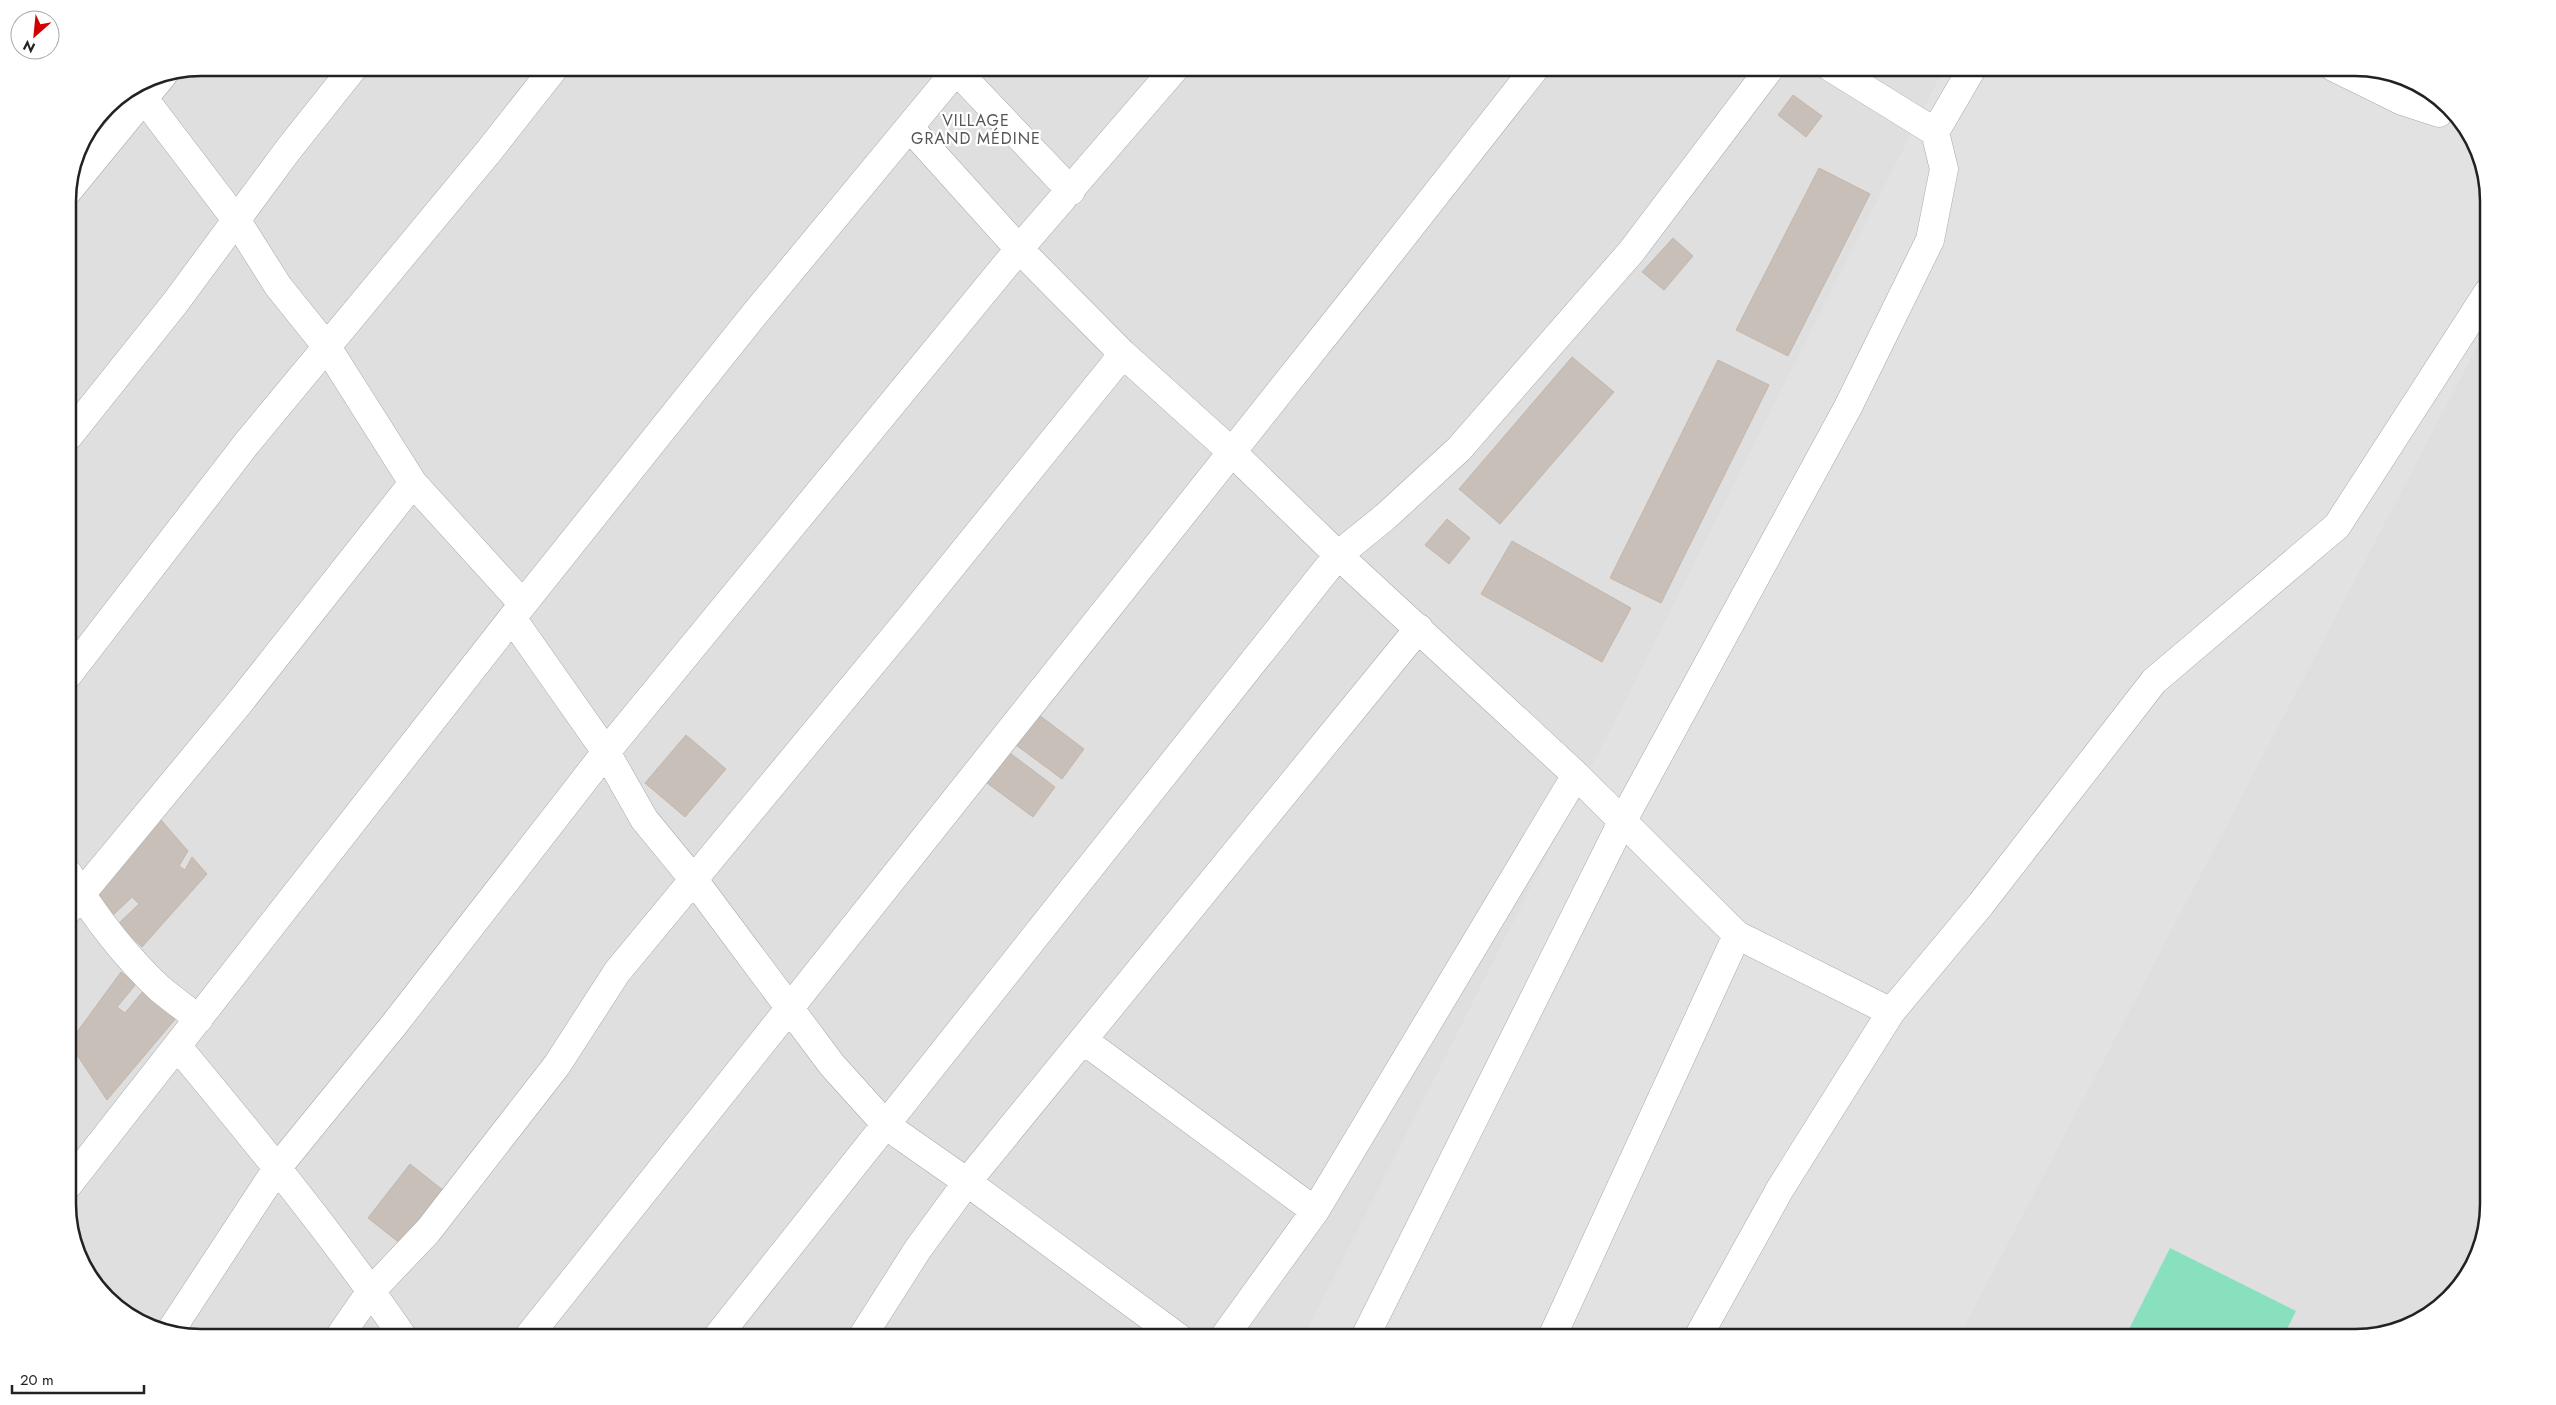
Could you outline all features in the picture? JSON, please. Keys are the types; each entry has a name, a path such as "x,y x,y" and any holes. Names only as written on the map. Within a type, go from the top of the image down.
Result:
{"street":[{"path":"535,1329 789,1006 1233,453 1529,76"},
{"path":"725,1329 1338,555 1385,517 1459,449 1631,252 1765,76"},
{"path":"1369,1329 1622,822 1848,407 1930,240 1944,168 1935,132 1844,76"},
{"path":"1935,132 1968,76"},
{"path":"2350,76 2402,101 2439,112 2440,110"},
{"path":"77,426 237,222 288,150 347,77"},
{"path":"77,663 247,443 489,151 548,77"},
{"path":"77,1174 178,1047 517,611 753,316 910,128 950,77"},
{"path":"963,77 1071,191"},
{"path":"174,1325 278,1167 393,1026 606,752 1019,249 1169,77"},
{"path":"79,176 140,93 237,222 278,286 327,347 413,483 517,611 606,752 644,819 694,880 832,1065 887,1126 967,1182 1166,1329"},
{"path":"910,128 1019,249 1123,354 1233,453 1338,555 1576,775 1736,935 1891,1012"},
{"path":"1703,1329 1780,1189 1891,1012 1981,904 2154,681 2337,526 2479,306"},
{"path":"344,1329 371,1291 428,1231 480,1166 557,1065 617,972 1123,354"},
{"path":"77,886 240,702 413,483"},
{"path":"868,1329 918,1249 967,1182 1418,628"},
{"path":"1230,1329 1315,1211 1576,775"},
{"path":"77,898 160,988 199,1019"},
{"path":"1556,1329 1736,935"},
{"path":"1083,1040 1315,1211"},
{"path":"178,1047 278,1167 371,1291 397,1329"}],"shaded area":[{"path":"1940,76 2354,76 2395,83 2424,97 2437,107 2459,132 2467,146 2477,177 2479,193 2479,343 1963,1329 1308,1329"},
{"path":"2354,76 2379,79 2410,89 2437,107 2459,132 2473,161 2479,193 2480,1204 2479,1220 2467,1259 2449,1286 2424,1308 2387,1324 2371,1328 2354,1329 202,1329 185,1328 146,1316 119,1298 97,1273 83,1244 77,1212 77,185 86,154 93,139 113,113 125,102 146,89 161,83 193,77"}],"green space":[{"path":"2170,1248 2296,1311 2287,1329 2129,1329"}],"building":[{"path":"1793,95 1822,116 1806,137 1778,115"},
{"path":"1819,168 1870,194 1788,356 1736,330"},
{"path":"1673,238 1693,256 1664,290 1642,272"},
{"path":"1572,357 1614,392 1500,524 1459,489"},
{"path":"1718,360 1769,385 1661,603 1610,578"},
{"path":"1447,519 1470,538 1449,564 1425,545"},
{"path":"1512,541 1631,608 1602,662 1481,594"},
{"path":"1039,715 1084,749 1062,779 1016,745"},
{"path":"686,735 726,769 685,817 645,783"},
{"path":"1010,753 1055,787 1033,817 987,783"},
{"path":"155,813 188,851 179,866 185,870 192,857 207,874 142,947 118,924 139,904 132,897 111,917 95,899"},
{"path":"121,972 136,984 117,1007 125,1013 144,990 177,1017 107,1100 77,1055 77,1032"},
{"path":"410,1164 444,1191 401,1244 368,1218"}],"district":[{"name":"VILLAGE GRAND MÉDINE","path":"976,129"}]}
